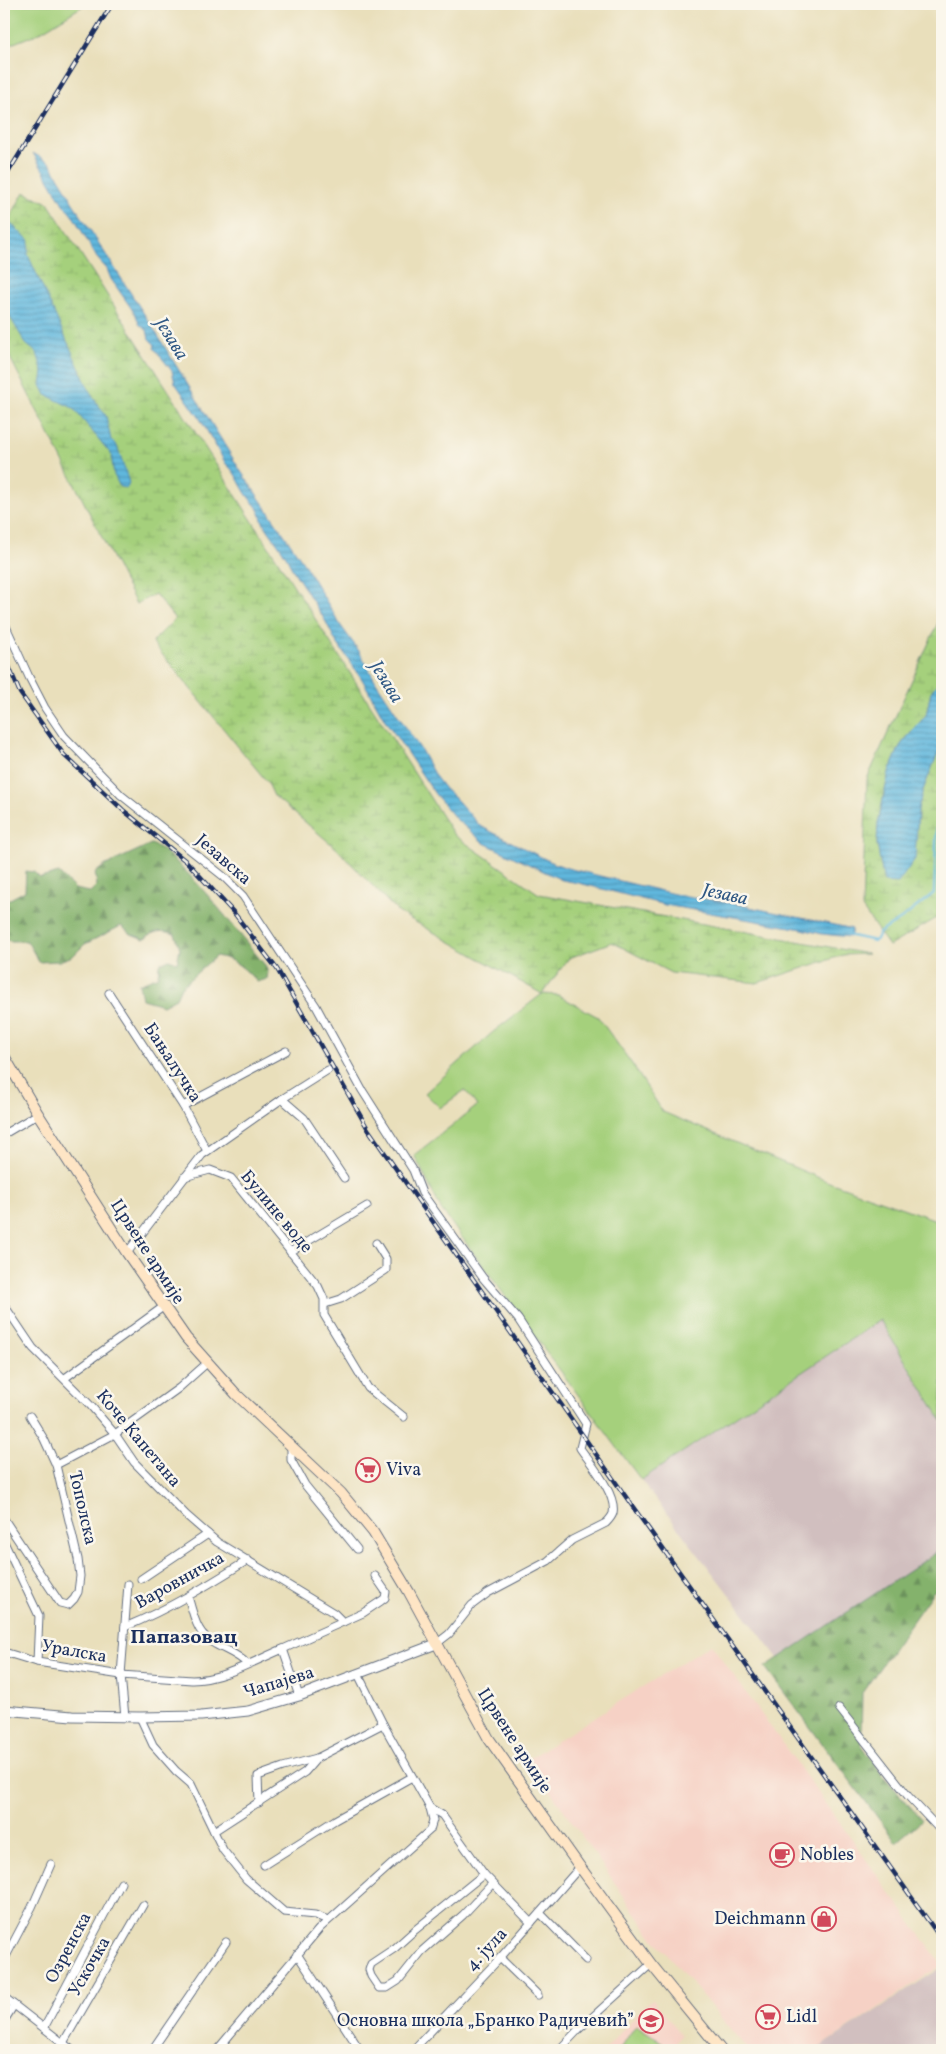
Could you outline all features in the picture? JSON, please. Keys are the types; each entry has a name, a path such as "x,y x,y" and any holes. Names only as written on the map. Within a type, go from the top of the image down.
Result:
{"main road":[{"name":"Црвене армије","path":"4,1056 38,1114 127,1253 186,1338 236,1394 341,1493 373,1532 409,1592 489,1739 580,1868 651,1964 721,2050"}],"street":[{"name":"Језавска","path":"4,622 45,708 64,736 121,795 217,871 243,896 316,1006 362,1090 413,1170 422,1193 498,1298 518,1319 586,1424 580,1448 604,1483 613,1514 606,1523 572,1540 548,1561 502,1584 477,1601 449,1634 436,1644"},
{"name":"Бањалучка","path":"109,993 182,1106 207,1151"},
{"path":"182,1106 286,1052"},
{"path":"127,1253 197,1160 282,1099 328,1070"},
{"path":"282,1099 304,1118 344,1178"},
{"path":"4,1134 38,1114"},
{"name":"Булине воде","path":"184,1177 210,1170 231,1178 318,1286 325,1304 324,1315 368,1388 404,1417"},
{"path":"290,1252 368,1206"},
{"path":"325,1304 341,1299 386,1270 386,1259 376,1243"},
{"name":"Коче Капетана","path":"4,1305 33,1348 65,1378 115,1434 134,1462 158,1488 217,1542 334,1613 343,1622"},
{"path":"65,1378 163,1307"},
{"path":"56,1465 115,1434 179,1388 207,1363"},
{"name":"Тополска","path":"4,1519 40,1574 64,1605 68,1605 78,1592 80,1576 78,1559 56,1465 44,1439 30,1416"},
{"path":"291,1445 291,1460 305,1485 357,1549"},
{"path":"142,1579 208,1534"},
{"path":"4,1542 39,1616 37,1662"},
{"name":"Варовничка","path":"125,1627 152,1616 188,1597 248,1560"},
{"name":"Уралска","path":"4,1652 37,1662 120,1675 203,1680 284,1649 362,1613 385,1598 386,1592 375,1576"},
{"path":"124,1717 120,1675 128,1584"},
{"path":"188,1597 201,1633 243,1659 247,1664"},
{"name":"Чапајева","path":"4,1710 72,1716 124,1717 226,1714 248,1711 299,1696 436,1644"},
{"path":"284,1649 299,1696"},
{"path":"217,2050 328,1920 430,1830 432,1823 430,1808 383,1724 358,1674"},
{"path":"839,1708 908,1796 942,1832"},
{"path":"140,1717 153,1746 191,1784 223,1850 246,1879 278,1908 291,1914 315,1915 328,1920"},
{"path":"258,1804 258,1776 283,1766 317,1758 383,1724"},
{"path":"214,1831 305,1772 317,1758"},
{"path":"264,1865 335,1820 412,1777"},
{"path":"430,1808 442,1815 492,1884 531,1923"},
{"path":"432,1823 439,1820 447,1822"},
{"path":"4,1960 32,1907 51,1864"},
{"name":"4. јула","path":"413,2050 500,1958 580,1868"},
{"path":"484,1874 395,1948 371,1964 369,1970 379,1988 387,1988 398,1981 422,1952 492,1884"},
{"name":"Озренска","path":"44,2028 121,1883"},
{"name":"Ускочка","path":"63,2043 143,1905"},
{"path":"540,1913 586,1960"},
{"path":"152,2050 226,1942"},
{"path":"297,1954 360,2050"},
{"path":"500,1958 538,1995"},
{"path":"559,2050 578,2030 651,1964"},
{"path":"4,1997 72,2050"},
{"path":"4,2021 14,2005"}],"shaded area":[{"path":"880,1320 942,1421 942,1549 778,1658 641,1480"},
{"path":"711,1644 942,1965 816,2050 748,2050 651,1935 528,1759"},
{"path":"942,1967 942,2050 816,2050"},
{"name":"Основна школа „Бранко Радичевић”","path":"653,1999 681,2035 671,2050 605,2050 644,2006"}],"green space":[{"path":"4,4 86,4 39,33 4,47"},
{"path":"24,192 48,203 454,835 539,894 868,954 843,955 757,983 671,973 612,942 569,958 542,994 398,912 336,848 274,796 268,783 152,642 175,619 155,594 136,604 4,346 4,229"},
{"path":"942,614 942,677 931,692 926,715 900,746 889,772 878,823 877,844 884,882 917,826 918,809 923,790 942,743 942,915 889,946 862,908 867,779"},
{"path":"151,844 162,850 176,862 209,897 264,964 268,972 267,979 257,982 239,965 229,959 216,956 181,987 176,998 163,1005 142,999 139,984 158,976 159,964 169,959 177,962 180,948 175,934 159,932 144,939 131,934 121,926 85,944 73,956 59,961 39,962 27,941 9,941 4,935 4,899 10,899 25,891 26,871 34,872 40,878 59,873 75,889 90,892 97,885 95,873 104,866"},
{"path":"542,994 558,995 598,1017 632,1064 663,1112 829,1182 942,1222 942,1421 880,1320 641,1480 441,1209 414,1155 477,1106 465,1090 440,1108 425,1093 493,1032"},
{"path":"942,1549 942,1585 933,1592 862,1693 861,1744 885,1778 922,1820 896,1842 765,1667"},
{"path":"636,2025 666,2045 662,2050 619,2050"}],"water":[{"path":"33,153 50,163 71,200 155,331 240,470 303,562 341,626 359,651 376,682 421,750 435,776 480,826 551,862 567,868 674,894 735,904 844,927 852,929 850,937 822,934 665,905 562,880 484,843 456,819 435,794 385,720 362,679 335,640 286,556 263,522 258,509 233,471 226,464 199,417 175,383 172,371 154,348 155,345 149,339 147,330 139,324 136,315 111,279 107,269 97,258 75,219 63,204"},
{"path":"10,223 29,240 28,255 91,394 106,416 111,440 117,446 127,476 129,483 127,488 120,487 114,475 111,454 73,408 46,395 41,385 43,372 37,353 26,344 4,307 4,236"},
{"path":"942,677 942,743 923,790 918,809 915,859 898,883 884,882 877,844 878,823 889,772 900,746 926,715 931,692"}],"waterway":[{"path":"847,935 875,941 879,933 904,917 934,893 937,823 942,800"}],"railway":[{"path":"4,179 112,4"},
{"path":"4,655 20,693 64,755 123,810 187,862 234,913 277,969 368,1129 633,1507 942,1940"}],"place":[{"name":"Viva","path":"368,1470"},
{"name":"Nobles","path":"782,1855"},
{"name":"Deichmann","path":"824,1919"},
{"name":"Lidl","path":"768,2017"},
{"name":"Основна школа „Бранко Радичевић”","path":"651,2021"}],"district":[{"name":"Папазовац","path":"184,1638"}],"water label":[{"name":"Језава","path":"171,339"},
{"name":"Језава","path":"386,682"},
{"name":"Језава","path":"725,895"}]}
